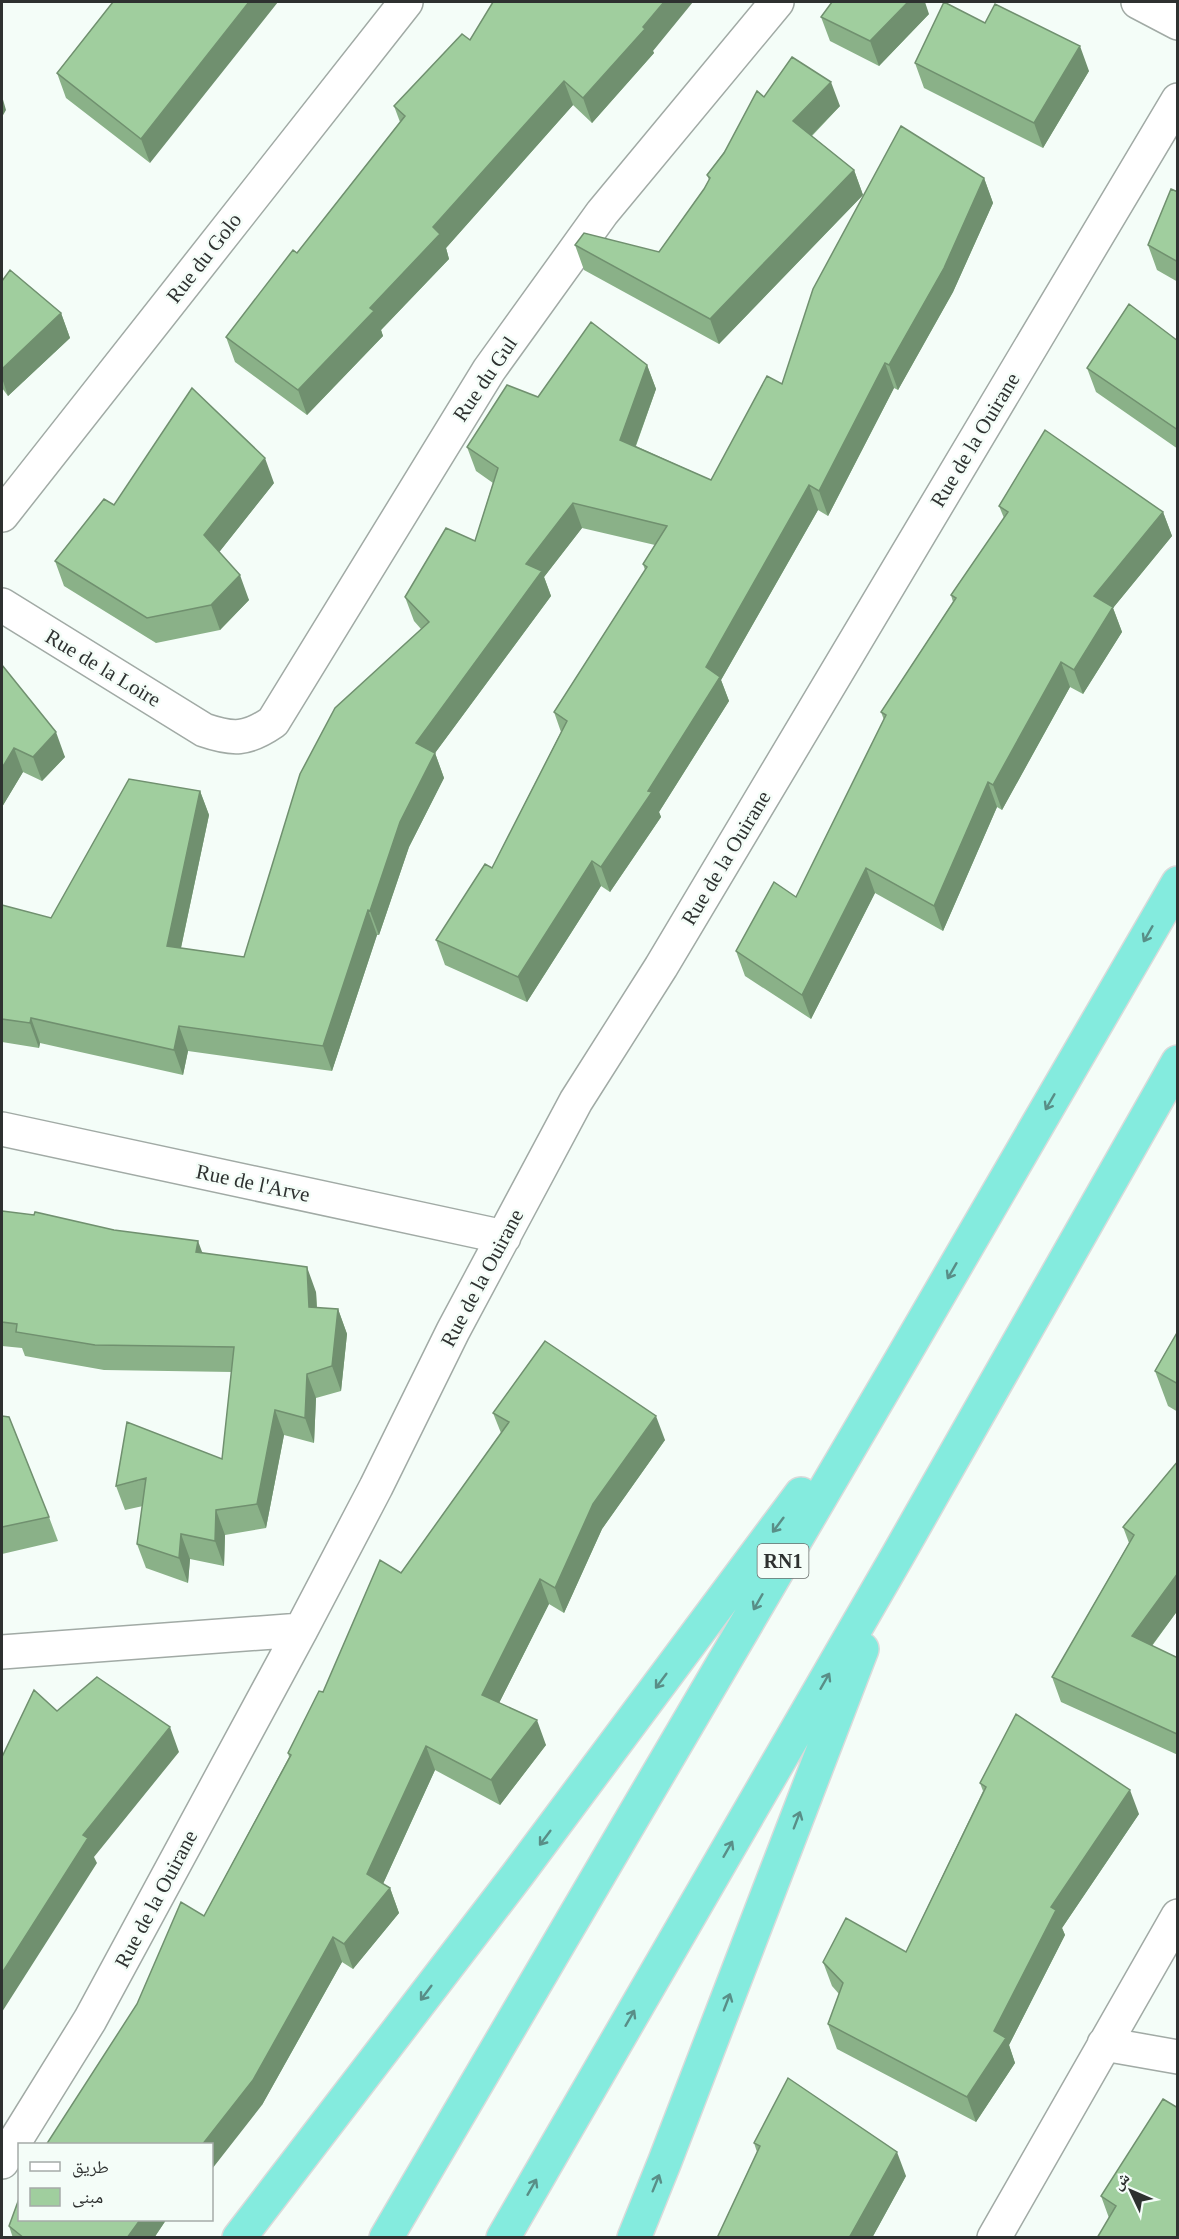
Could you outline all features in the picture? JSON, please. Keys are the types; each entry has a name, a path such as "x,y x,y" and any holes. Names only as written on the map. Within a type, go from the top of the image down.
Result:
{"highway":[{"name":"RN1","path":"386,2238 1178,883"},
{"path":"503,2238 898,1555 1178,1062"},
{"path":"239,2238 518,1874 901,1360"},
{"path":"634,2238 898,1555"}],"street":[{"name":"Rue du Golo","path":"2,514 406,2"},
{"name":"Rue du Gul","path":"204,730 222,736 242,738 259,732 273,722 489,370 602,213 777,2"},
{"path":"1138,2 1178,23"},
{"name":"Rue de la Ouirane","path":"2,2162 90,2020 301,1630 376,1487 453,1331 576,1101 667,957 1178,100"},
{"name":"Rue de la Loire","path":"2,605 204,730"},
{"name":"Rue de l'Arve","path":"2,1129 504,1237"},
{"path":"2,1652 301,1630"},
{"path":"993,2238 1178,1916"},
{"path":"1104,2044 1178,2057"}],"building":[{"path":"113,2 249,2 141,139 57,73"},
{"path":"493,2 664,2 643,27 645,29 583,98 564,81 433,227 440,234 370,308 374,311 298,390 226,337 293,250 297,253 405,116 394,106 462,34 470,40"},
{"path":"832,2 908,2 870,41 821,17"},
{"path":"944,2 985,23 995,4 1080,46 1034,123 915,63"},
{"path":"792,57 831,82 793,121 854,170 710,319 575,245 584,233 659,252 704,189 710,178 707,175 724,153 757,91 764,97"},
{"path":"901,126 984,178 944,268 889,365 885,363 819,491 809,485 706,667 720,677 648,791 652,792 601,867 592,861 518,977 436,940 485,864 492,868 567,721 554,712 647,567 643,564 667,526 573,503 526,564 542,571 416,743 435,753 400,822 323,1046 179,1026 174,1050 31,1018 30,1023 2,1019 2,905 51,918 129,779 200,791 167,946 244,957 300,774 335,708 429,622 405,597 446,528 475,541 498,468 467,447 507,385 538,397 591,322 647,365 620,440 711,480 767,376 782,384 813,289"},
{"path":"1171,189 1178,192 1178,262 1148,245"},
{"path":"10,270 61,313 2,369 2,281"},
{"path":"1129,304 1178,341 1178,430 1087,368"},
{"path":"192,388 265,458 204,535 240,575 211,605 147,618 55,561 104,499 114,505"},
{"path":"1045,430 1163,512 1094,596 1113,607 1074,670 1061,662 993,785 988,782 934,906 866,868 802,995 736,951 774,882 796,897 886,715 881,712 956,598 951,595 1008,512 999,506"},
{"path":"2,665 56,732 33,757 14,748 2,768"},
{"path":"2,1211 34,1215 35,1212 114,1230 198,1241 196,1252 307,1267 309,1307 338,1309 332,1366 307,1374 305,1418 275,1410 257,1504 216,1510 215,1541 181,1534 179,1558 137,1544 146,1478 116,1486 127,1422 222,1459 234,1347 95,1345 16,1332 17,1324 2,1322"},
{"path":"1178,1331 1178,1384 1155,1371"},
{"path":"545,1341 656,1416 593,1504 555,1588 540,1579 482,1695 537,1720 491,1780 426,1746 367,1874 390,1888 344,1944 333,1937 253,2080 204,2143 47,2143 137,2004 181,1902 204,1916 291,1755 288,1753 319,1691 323,1692 380,1560 401,1573 509,1422 493,1413"},
{"path":"2,1416 9,1417 49,1517 2,1527"},
{"path":"1178,1461 1178,1573 1132,1636 1178,1658 1177,1734 1052,1677 1134,1535 1123,1527"},
{"path":"97,1677 170,1727 83,1835 88,1838 2,1973 2,1757 34,1690 57,1711"},
{"path":"1016,1714 1130,1790 1051,1907 1056,1910 994,2031 1006,2038 967,2097 828,2024 843,1983 823,1962 846,1918 906,1952 986,1787 980,1783"},
{"path":"788,2078 897,2152 849,2238 717,2238 760,2146 754,2143"},
{"path":"1163,2099 1178,2108 1178,2238 1097,2238 1116,2206 1101,2196"},
{"path":"18,2201 18,2221 139,2221 127,2238 24,2238 9,2226"}]}
